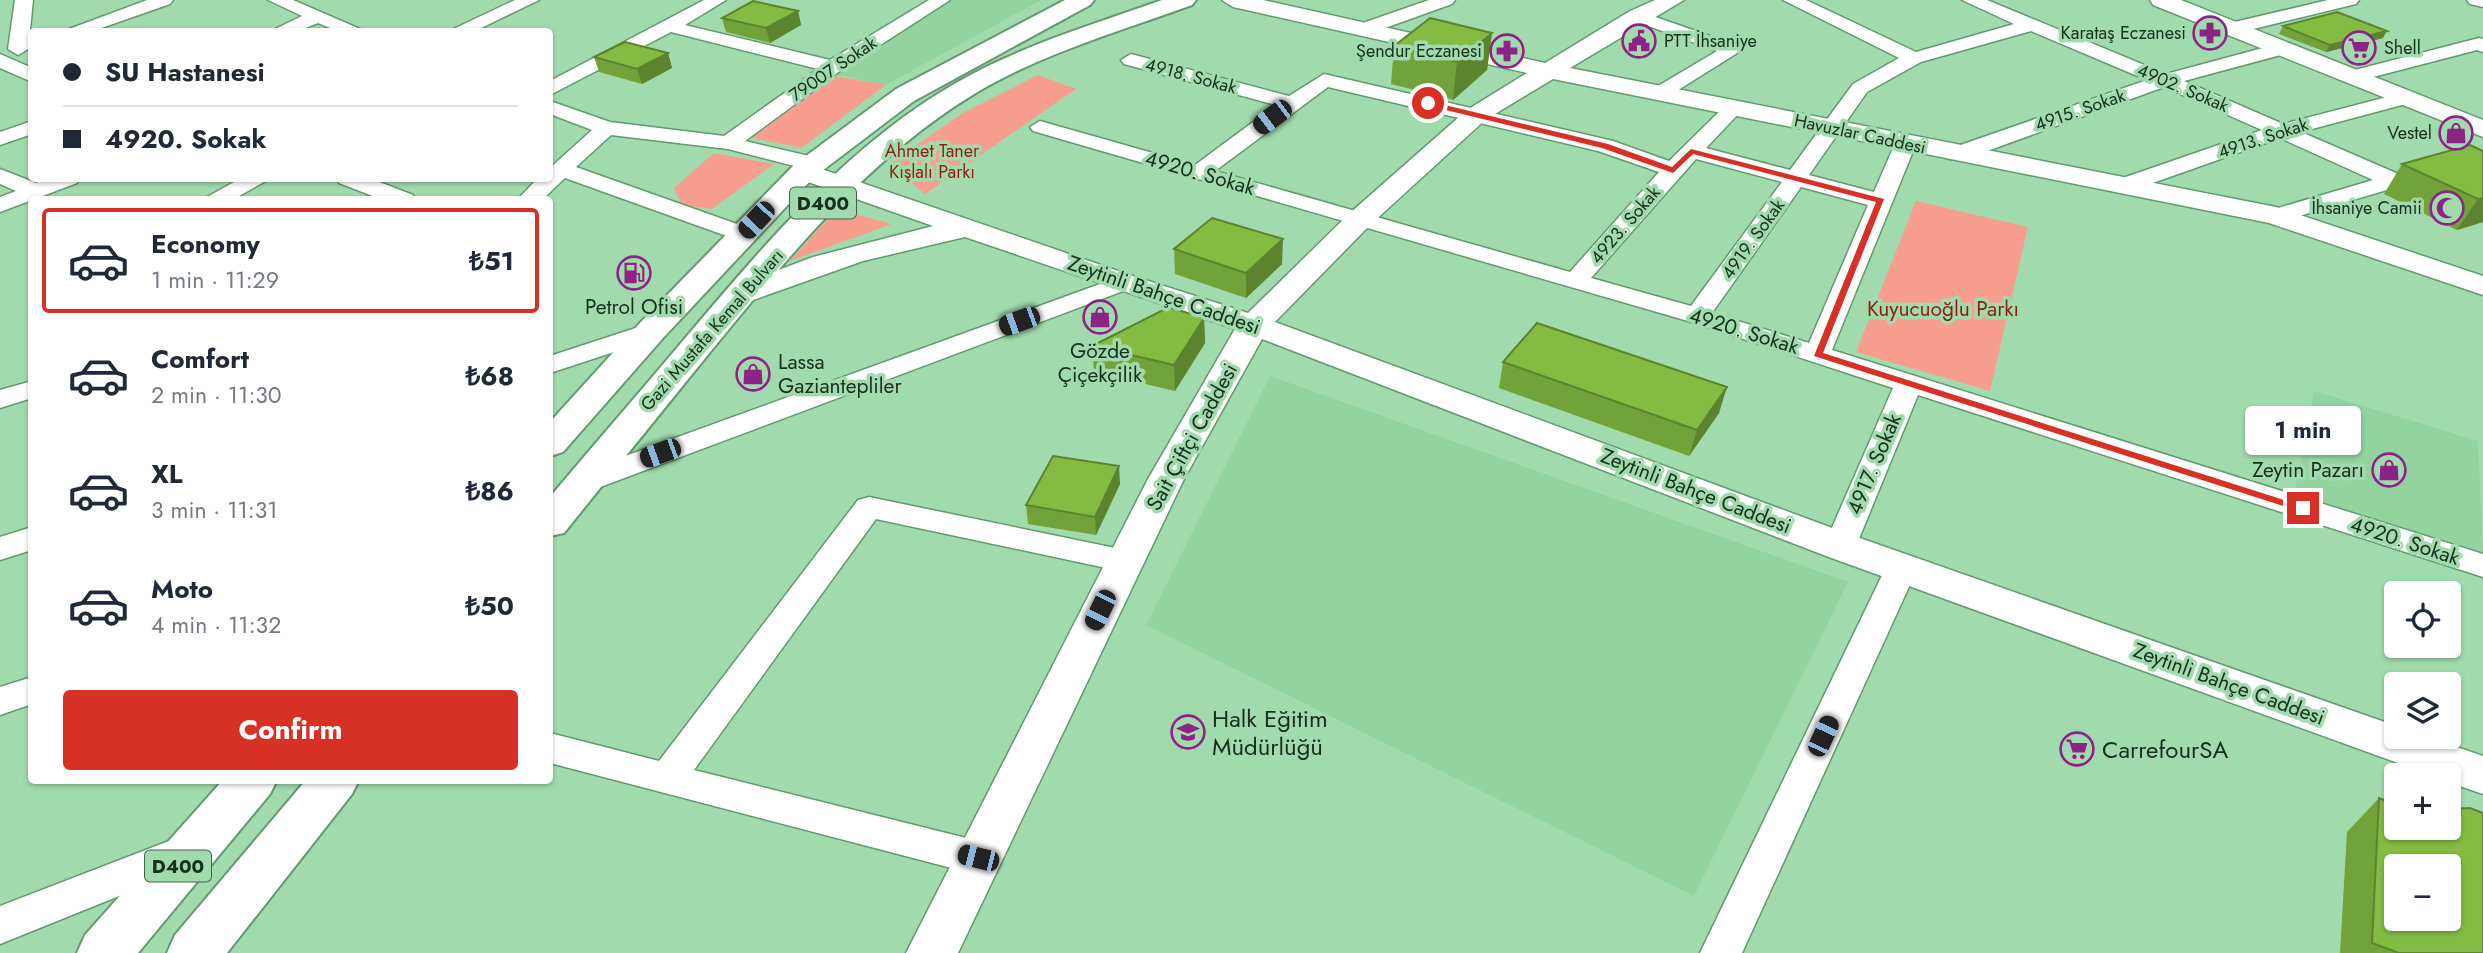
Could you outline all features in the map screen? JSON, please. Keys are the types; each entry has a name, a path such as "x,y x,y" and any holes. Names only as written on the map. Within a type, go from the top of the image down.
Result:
{"highway":[{"name":"Gazi Mustafa Kemal Bulvarı","path":"553,441 651,331 809,167 905,95 1082,0"},
{"name":"Gazi Mustafa Kemal Bulvarı","path":"553,519 739,296 842,183 879,152 937,106 995,73 1184,0"},
{"name":"D400","path":"104,953 250,784"},
{"path":"194,953 332,784"}],"street":[{"path":"24,0 12,52 28,71"},
{"path":"277,0 319,11 351,28"},
{"path":"465,28 530,0"},
{"path":"553,87 717,0"},
{"path":"903,0 936,3"},
{"name":"Havuzlar Caddesi","path":"1233,0 1546,70 1905,144 2276,216 2483,286"},
{"path":"1364,29 1446,0"},
{"name":"Sait Çiftçi Caddesi","path":"932,953 1166,479 1254,325 1360,219 1476,115 1638,16 1673,0"},
{"path":"1793,0 1914,58"},
{"name":"4902. Sokak","path":"1971,0 2165,80 2393,180"},
{"path":"2161,0 2483,129"},
{"path":"2233,28 2350,0"},
{"path":"2476,0 2483,2"},
{"path":"97,28 157,1"},
{"name":"79007 Sokak","path":"728,143 833,67 936,3"},
{"path":"286,28 319,11"},
{"path":"1638,16 1732,50 1660,93"},
{"name":"4919. Sokak","path":"1697,316 1860,88 1914,58 2032,25"},
{"path":"668,26 833,67"},
{"path":"2354,76 2479,44 2483,46"},
{"name":"4915. Sokak","path":"1957,154 2165,80 2285,48"},
{"name":"4918. Sokak","path":"1132,60 1291,103"},
{"path":"1198,173 1324,79 1605,146 1673,170"},
{"name":"4913. Sokak","path":"2122,186 2280,131 2406,97"},
{"path":"553,108 606,128 728,143 809,167 842,183 849,197 854,199 883,207 909,206"},
{"name":"4923. Sokak","path":"1575,281 1673,170 1734,108"},
{"path":"0,130 28,126"},
{"path":"0,139 28,127"},
{"name":"4920. Sokak","path":"1040,127 1697,316 2483,566"},
{"path":"553,177 606,128"},
{"path":"1817,354 1905,144"},
{"path":"1691,151 1881,201"},
{"path":"879,152 880,176 891,192 909,206"},
{"path":"561,169 743,234"},
{"path":"2276,216 2419,173"},
{"path":"0,176 36,191"},
{"path":"0,205 59,182"},
{"path":"222,196 251,182"},
{"path":"358,182 394,196"},
{"path":"532,196 547,182"},
{"name":"Zeytinli Bahçe Caddesi","path":"909,206 1122,283 1254,325 1840,546 2483,775"},
{"path":"739,296 842,256 905,239 971,228"},
{"path":"584,482 1122,283"},
{"path":"553,364 651,331"},
{"name":"4917. Sokak","path":"1840,546 1909,383"},
{"path":"0,399 28,390"},
{"path":"667,778 869,507 1125,561"},
{"path":"0,549 28,539"},
{"path":"1721,953 1902,567"},
{"path":"0,701 28,691"},
{"path":"553,748 978,858"},
{"path":"0,926 194,848"}],"shaded area":[{"path":"951,0 1041,0 886,85 833,74"},
{"path":"1270,376 1848,582 1694,896 1146,625"},
{"name":"Zeytin Pazarı","path":"2314,391 2478,441 2483,558 2293,500"}],"green space":[{"name":"Ahmet Taner Kışlalı Parkı","path":"1038,75 1076,89 925,194 900,173 893,161 963,113"},
{"path":"835,76 886,85 801,148 748,137"},
{"path":"714,153 774,164 712,209 682,205 674,188"},
{"name":"Kuyucuoğlu Parkı","path":"1916,201 2028,227 1990,391 1856,352"},
{"path":"837,209 892,224 790,261"}],"building":[{"path":"753,1 798,11 766,28 722,18"},
{"path":"2337,12 2387,31 2330,45 2283,26"},
{"path":"1430,18 1492,33 1457,62 1394,46"},
{"path":"625,42 668,53 637,69 594,57"},
{"path":"2470,145 2483,151 2483,198 2478,199 2402,164"},
{"path":"1212,218 1283,239 1246,273 1174,249"},
{"path":"1169,307 1204,318 1174,365 1092,346"},
{"path":"1537,323 1727,387 1697,430 1503,362"},
{"path":"1053,456 1119,466 1095,517 1026,505"},
{"path":"2379,798 2384,800 2384,840 2461,840 2461,808 2470,808 2483,813 2483,953 2399,953 2372,943"}],"place":[{"name":"Karataş Eczanesi","path":"2210,33"},
{"name":"PTT İhsaniye","path":"1639,41"},
{"name":"Shell","path":"2359,48"},
{"name":"Şendur Eczanesi","path":"1507,51"},
{"name":"Vestel","path":"2456,133"},
{"name":"İhsaniye Camii","path":"2447,208"},
{"name":"Petrol Ofisi","path":"634,273"},
{"name":"Gözde Çiçekçilik","path":"1100,317"},
{"name":"Lassa Gaziantepliler","path":"753,374"},
{"name":"Zeytin Pazarı","path":"2389,470"},
{"name":"Halk Eğitim Müdürlüğü","path":"1188,732"},
{"name":"CarrefourSA","path":"2077,749"}],"route":[{"path":"1428,103 1605,146 1673,170 1691,151 1881,201 1817,354 2303,508"}]}
